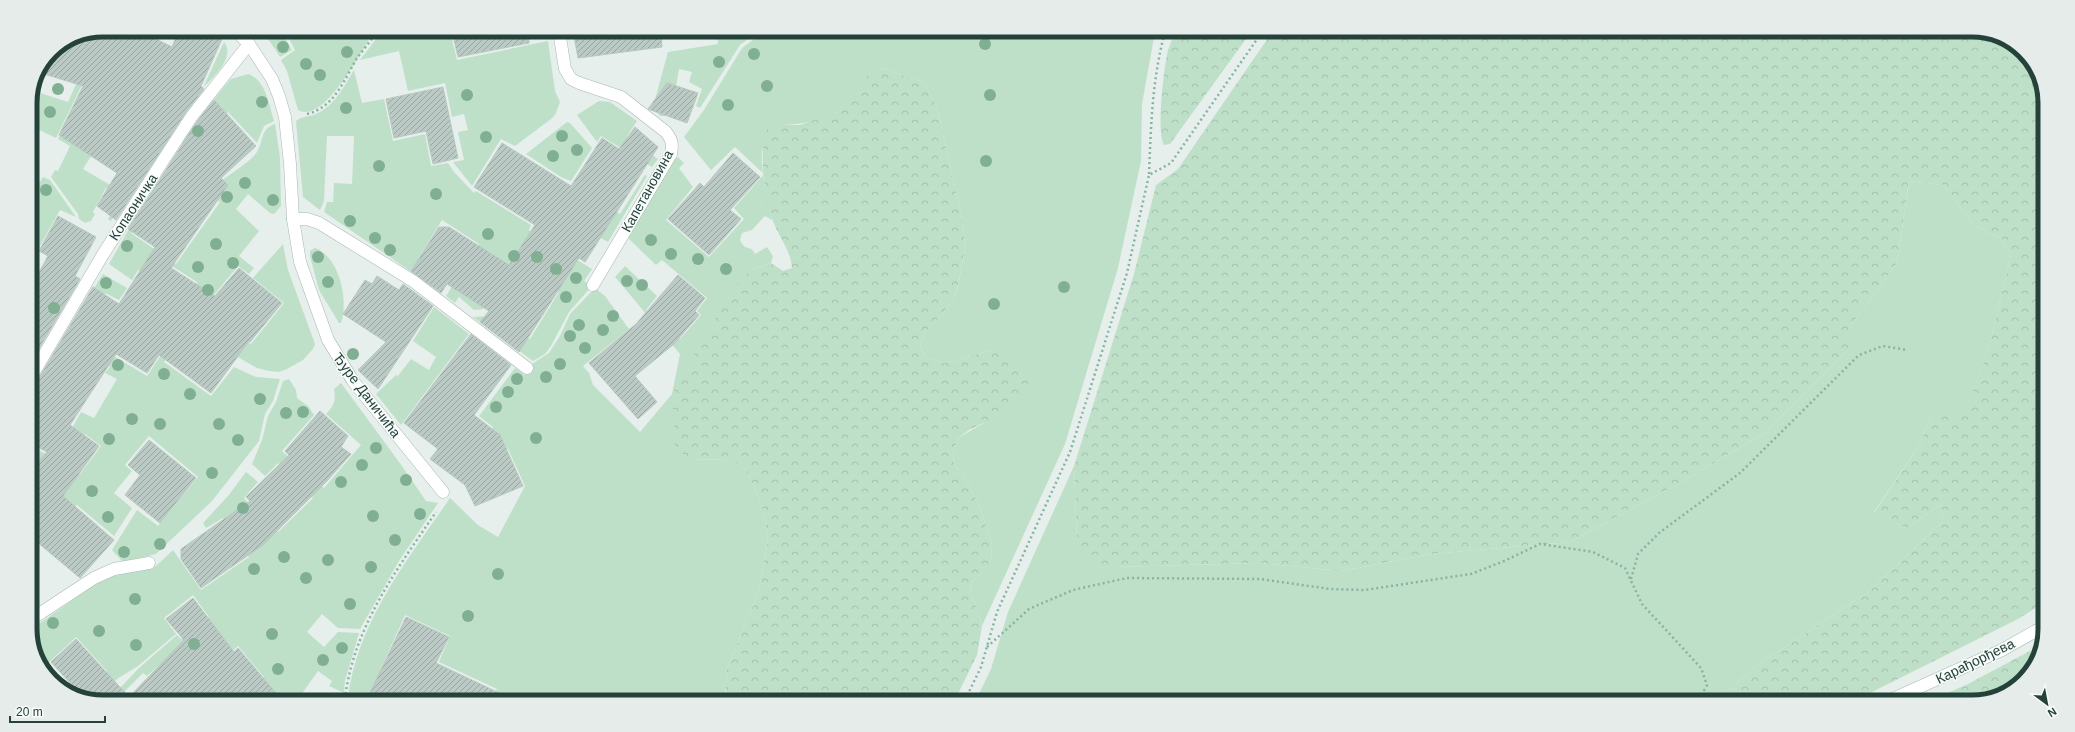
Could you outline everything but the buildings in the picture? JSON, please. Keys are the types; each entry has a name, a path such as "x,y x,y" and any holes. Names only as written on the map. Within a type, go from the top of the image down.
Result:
{"street":[{"name":"Ђуре Даничића","path":"242,37 249,44 272,79 279,96 285,117 290,164 293,219 300,262 332,350 353,380 443,492"},
{"name":"Капетановина","path":"560,37 565,69 571,79 579,84 621,97 666,132 671,139 673,146 671,154 593,285"},
{"name":"Копаоничка","path":"37,367 102,256 192,116 249,44"},
{"path":"293,219 307,219 319,223 413,281 527,368"},
{"path":"37,615 94,578 114,569 149,563"},
{"name":"Карађорђева","path":"1902,695 2002,650 2038,630"}],"path":[{"path":"285,117 315,112 335,96 358,57 373,37"},
{"path":"967,695 981,667 997,612 1070,452 1127,273 1148,175 1151,114 1157,60 1164,37"},
{"path":"1148,175 1171,163 1259,37"},
{"path":"1631,580 1638,554 1659,533 1740,472 1859,355 1883,346 1907,350"},
{"path":"345,695 347,682 364,628 401,564 441,505 443,492"},
{"path":"987,647 1029,609 1073,590 1127,578 1260,579 1330,588 1365,590 1471,574 1504,562 1540,544 1593,552 1625,568 1642,604 1701,668 1706,685 1701,695"}],"green space":[{"path":"266,37 285,37 292,50 280,57"},
{"path":"288,37 371,37 342,82 331,96 320,106 309,112 298,110 287,71 281,60 295,50"},
{"path":"377,37 451,37 457,60 548,41 555,91 560,102 555,115 551,119 515,146 501,139 472,186 453,162 464,160 458,132 468,130 464,114 452,117 445,83 408,91 399,51 360,60"},
{"path":"717,37 751,37 740,45 700,108 696,106 702,89 689,82 692,72 679,69 676,86 667,113 664,116 660,116 653,107 668,52 718,44"},
{"path":"757,37 1154,37 1142,104 1141,161 1118,268 1065,444 982,626 977,608 970,593 971,583 991,562 992,545 980,507 963,475 954,464 953,455 958,438 984,423 991,350 947,363 926,358 920,347 925,332 941,316 953,300 958,286 965,249 963,223 937,107 923,82 881,68 867,80 848,103 833,114 805,123 776,125 762,149 763,173 735,147 711,170 684,137 704,110 742,48"},
{"path":"1173,37 1247,37 1170,144 1164,145 1162,138 1161,113 1163,84 1168,50"},
{"path":"1972,37 1993,40 2019,56 2035,82 2038,98 2038,606 2018,619 1866,695 1723,695 1759,664 1868,592 1943,521 1941,504 1907,528 1874,513 1919,446 1931,416 1964,415 1988,351 2011,255 2002,239 1974,225 1943,185 1909,181 1897,263 1849,328 1849,349 1765,433 1676,485 1570,542 1431,554 1341,571 1259,563 1114,567 1086,561 1077,541 1074,466 1134,274 1156,185 1178,169 1268,38"},
{"path":"224,42 227,48 225,60 217,73 203,88"},
{"path":"98,52 56,138 37,129 38,92 68,102 77,82"},
{"path":"881,68 923,82 937,107 963,223 965,249 958,285 953,300 941,316 925,332 920,347 926,358 947,363 991,350 1005,354 1019,366 1028,381 1028,395 1010,410 969,430 958,438 953,455 954,464 963,475 980,507 992,545 991,562 971,583 970,593 977,608 982,626 977,655 957,695 725,695 727,668 758,594 768,541 764,513 746,470 733,460 689,459 675,447 672,394 730,292 751,270 771,263 783,271 792,268 787,250 775,227 767,200 763,174 763,148 768,128 776,125 800,125 837,112 847,103 867,76"},
{"path":"354,70 362,103 384,99 393,141 425,134 431,166 448,163 454,172 474,193 476,191 531,225 529,230 592,269 584,281 592,286 569,312 551,346 545,354 533,361 473,317 492,316 530,339 559,292 513,262 483,309 474,310 459,297 455,303 446,296 479,244 442,220 418,259 422,262 438,290 324,212 327,202 333,202 334,183 352,184 354,136 327,136 324,201 320,210 303,197 296,121 300,118 316,114 329,106 343,89"},
{"path":"248,74 254,77 263,87 274,121 264,126 257,143 228,112 189,148 183,144 182,141 231,79"},
{"path":"599,101 610,102 637,121 627,136 658,159 652,167 601,136 597,142 577,115"},
{"path":"67,120 104,135 83,169 127,195 111,221 108,219 121,196 106,188 93,212 95,214 91,221 85,223 79,219 78,214 51,177 55,170 58,171 70,146 58,139"},
{"path":"567,122 570,123 592,148 571,181 561,177 526,154"},
{"path":"275,124 280,157 281,206 274,214 270,213 248,194 236,209 259,231 239,256 254,268 249,274 238,266 204,307 251,344 284,303 253,278 283,244 288,270 315,344 313,349 303,360 279,372 257,368 231,353 193,291 197,282 159,258 148,275 138,270 132,280 109,264 139,211 143,214 131,233 176,264 220,202 188,175 222,180 251,159 257,152 263,135 267,129"},
{"path":"678,157 684,163 679,168 693,187 666,220 709,257 744,219 734,208 763,175 772,220 765,216 752,230 742,233 740,240 744,246 752,249 755,254 767,247 773,256 771,263 751,270 713,322 693,359 689,459 733,460 746,470 764,513 768,541 758,594 727,668 725,695 494,695 497,689 439,662 450,636 405,615 381,668 390,676 398,695 349,695 353,671 361,645 386,593 450,498 478,525 498,537 525,486 508,449 474,463 458,476 493,427 479,416 515,368 525,375 532,364 549,353 560,336 570,314 595,288 605,296 629,329 583,366 589,373 593,385 640,432 672,394 680,354 615,277 625,266 657,296 646,310 680,339 701,315 697,311 707,298 662,260 656,265 628,238 674,160"},
{"path":"645,175 647,176 608,242 595,235 612,209 620,214"},
{"path":"43,177 50,180 76,217 60,210 37,251 37,182 39,183"},
{"path":"1909,181 1943,185 1974,225 2002,239 2011,255 1988,351 1964,416 1931,416 1919,446 1874,512 1907,528 1941,504 1943,521 1868,592 1759,664 1723,695 978,695 991,669 1008,612 1074,466 1077,541 1114,567 1259,563 1341,571 1431,554 1570,542 1676,485 1765,433 1849,349 1849,328 1897,263"},
{"path":"315,248 330,260 336,269 340,280 344,303 341,323 339,323 319,290 310,256 310,251"},
{"path":"103,274 127,288 119,300 105,293 84,325 74,320"},
{"path":"434,307 469,334 401,425 376,394 396,375 398,376 411,359 429,370 436,357 413,341"},
{"path":"69,329 147,376 173,337 180,340 164,362 211,396 234,367 256,377 280,379 273,401 265,414 259,441 212,501 156,554 123,562 112,550 137,510 158,526 198,477 149,436 125,465 132,471 114,493 132,508 114,536 77,505 74,507 37,473 37,449 80,474 101,446 85,434 67,460 58,454 81,412 94,418 117,379 105,373 110,367 64,337"},
{"path":"289,379 296,390 297,398 309,407 314,415 282,451 324,488 361,445 326,414 334,403 334,389 341,383 426,501 438,503 399,561 360,629 338,628 322,614 307,632 324,647 338,632 359,633 345,681 344,693 329,686 332,681 318,671 301,695 242,695 264,677 238,646 204,675 194,695 190,695 158,666 147,676 143,673 123,693 120,688 139,668 177,635 181,639 209,617 193,595 164,618 176,634 138,666 117,679 103,695 89,694 85,690 107,671 76,637 47,664 40,650 37,625 104,578 155,567 173,550 201,590 249,557 223,518 206,528 203,523 228,496 246,472 258,482 244,498 278,532 313,498 278,463 265,476 252,464 262,440 268,416 276,402 283,381"},
{"path":"2035,648 2029,662 2019,676 2005,686 1985,694 1943,695 1968,684"}]}
